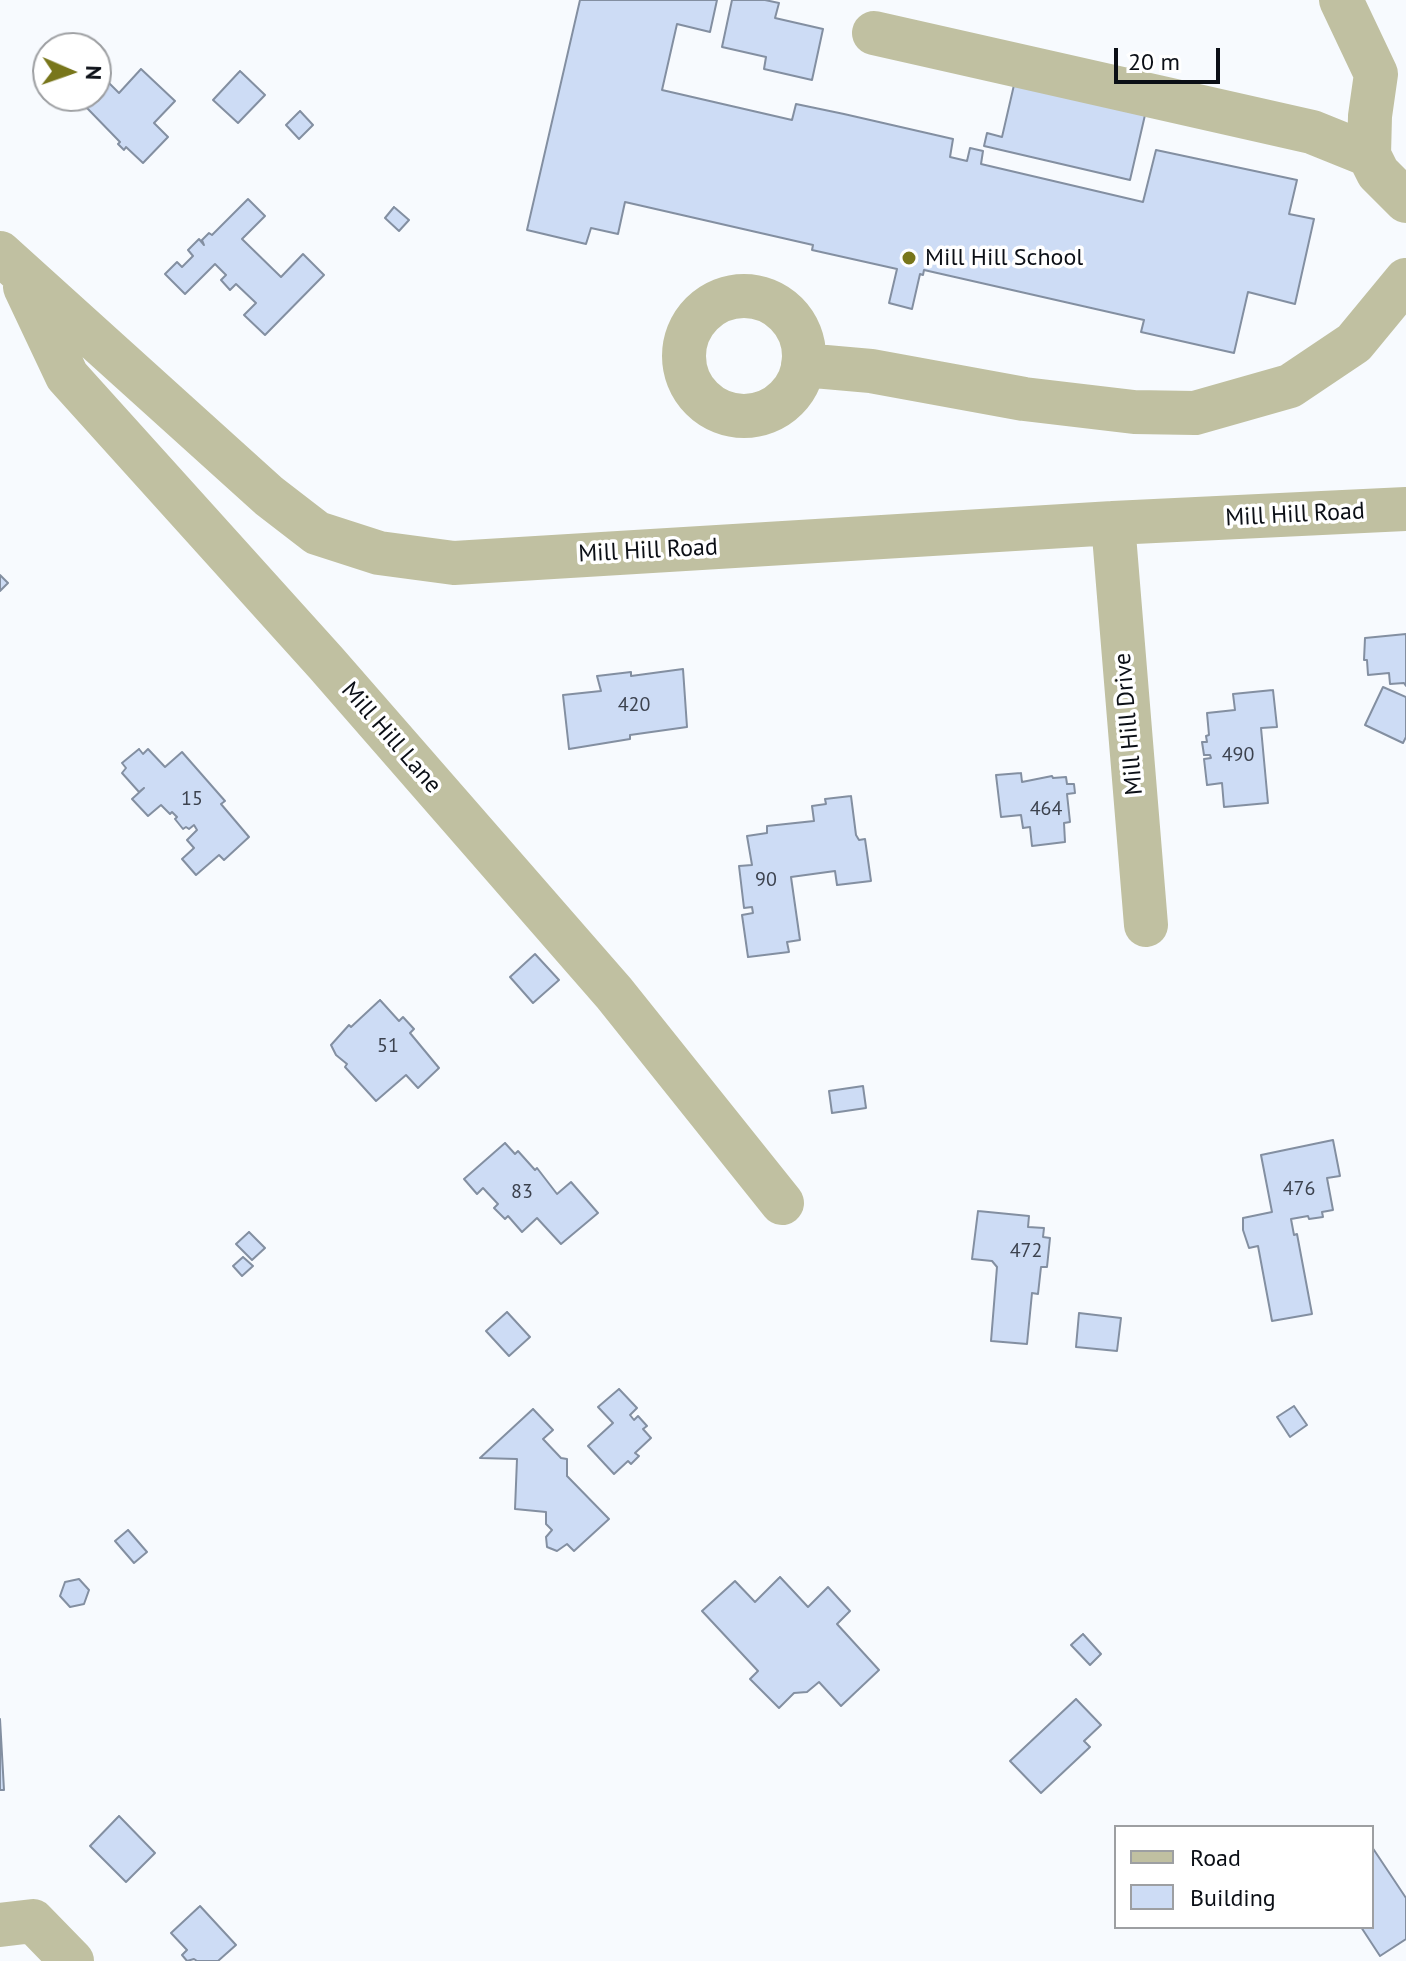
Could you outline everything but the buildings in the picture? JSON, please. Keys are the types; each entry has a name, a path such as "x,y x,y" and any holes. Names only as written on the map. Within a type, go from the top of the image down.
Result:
{"street":[{"path":"1341,0 1376,74 1369,155 1378,173 1406,201"},
{"path":"874,33 1312,132 1369,155"},
{"name":"Mill Hill Road","path":"8,260 269,496 317,533 379,553 454,563 1113,523 1406,509"},
{"name":"Mill Hill Lane","path":"8,260 67,376 326,663 603,982 782,1203"},
{"path":"803,365 871,371 1024,399 1103,409 1195,413 1290,386 1354,343 1406,280"},
{"name":"Mill Hill Drive","path":"1113,523 1146,925"},
{"path":"17,1923 72,1961"}],"place":[{"name":"Mill Hill School","path":"909,258"}]}
